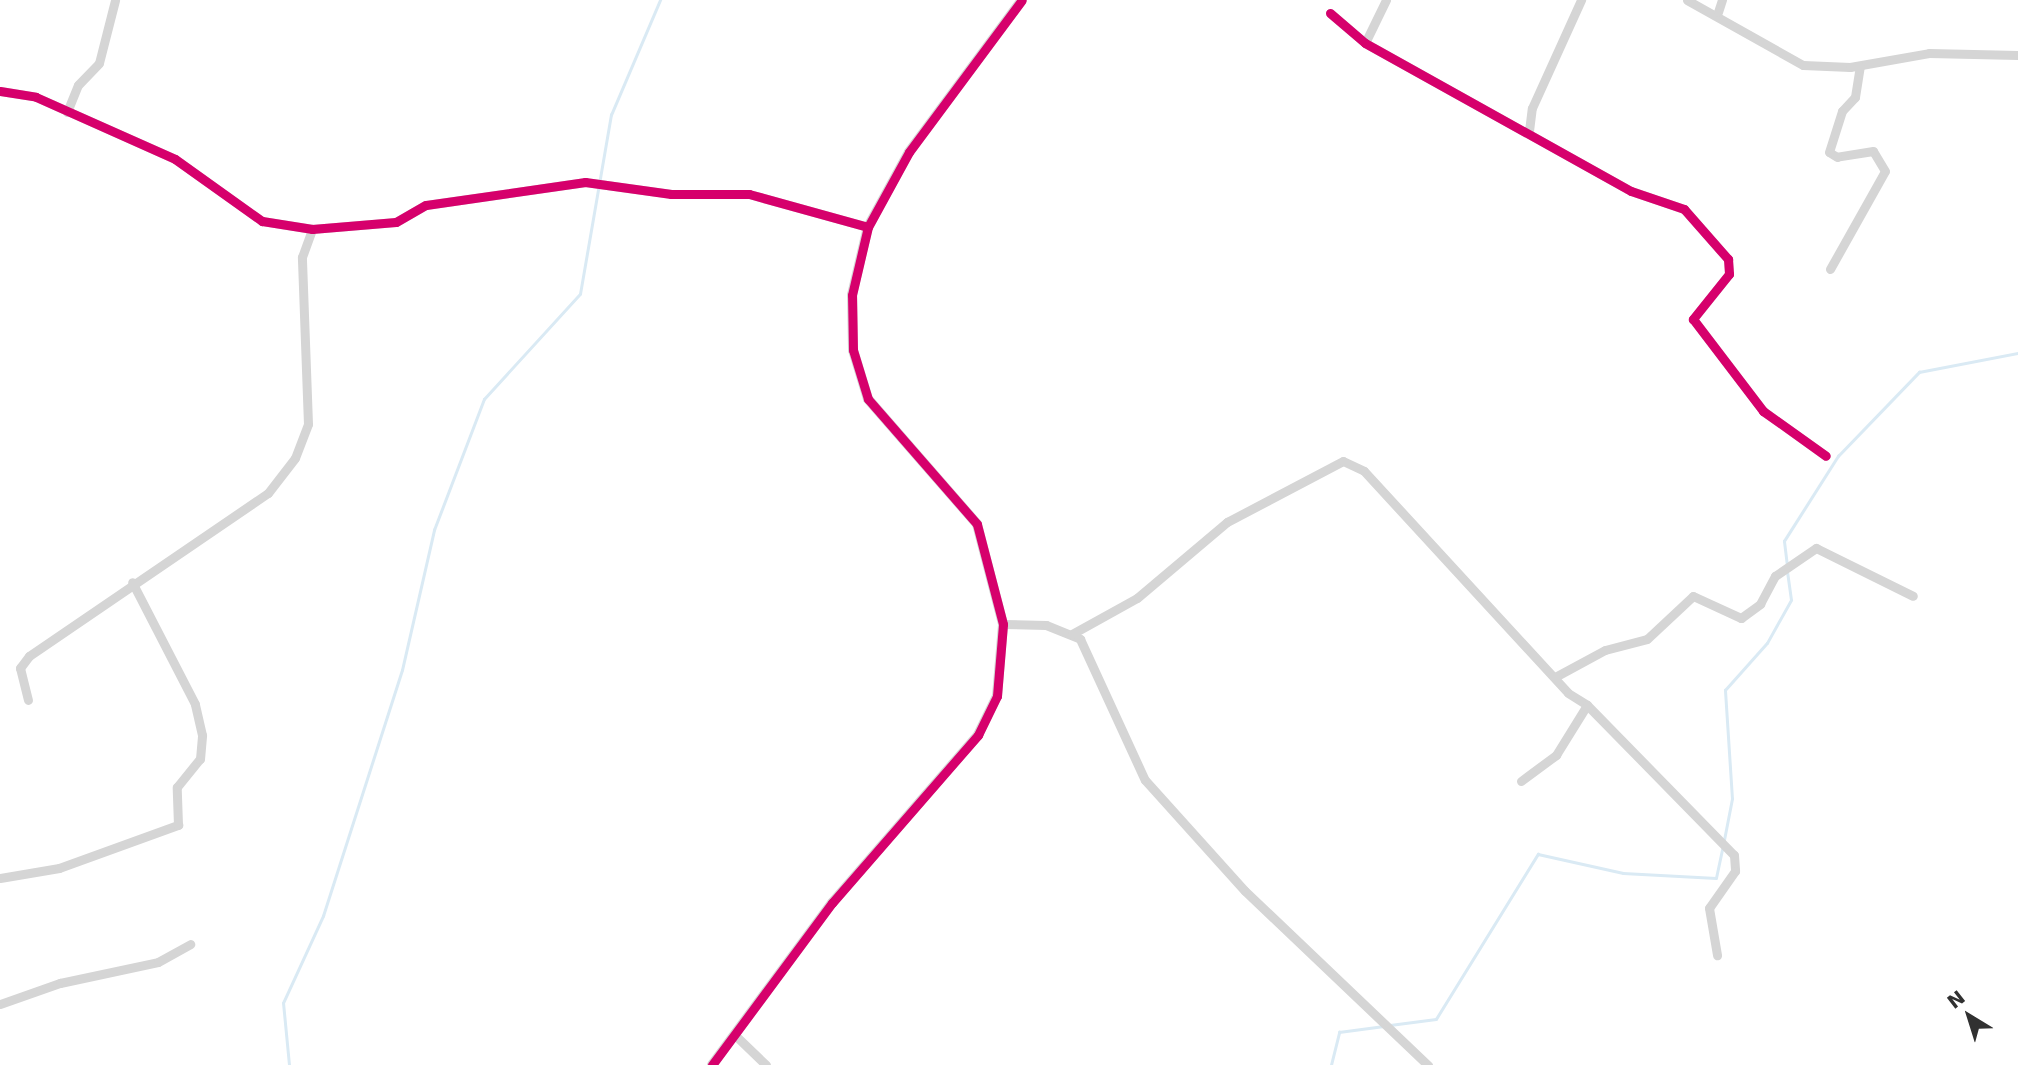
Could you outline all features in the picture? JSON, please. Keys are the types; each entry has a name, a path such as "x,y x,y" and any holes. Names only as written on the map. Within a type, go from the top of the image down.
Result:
{"street":[{"path":"67,112 78,85 99,63 115,0"},
{"path":"712,1065 738,1038 832,903 978,736 997,696 1003,624 977,524 902,444 857,375 852,295 868,228 909,152 1021,0"},
{"path":"1365,43 1386,0"},
{"path":"1529,131 1532,108 1581,0"},
{"path":"1686,0 1718,12 1803,65 1860,66 1929,54 2018,55"},
{"path":"1718,12 1722,0"},
{"path":"1330,13 1365,43 1529,131 1631,191 1684,209 1714,239 1728,259 1729,274 1693,319 1763,411 1826,456"},
{"path":"1829,269 1885,171 1873,151 1837,157 1829,152 1842,111 1855,97 1860,66"},
{"path":"0,91 36,97 175,159 262,221 312,229 396,222 426,205 585,182 613,187 749,194 868,228"},
{"path":"28,700 20,668 29,656 132,582 268,493 295,458 307,424 302,257 312,229"},
{"path":"1072,634 1137,598 1227,522 1343,461 1364,471 1425,533 1555,677 1587,705 1734,855 1735,871 1709,908 1717,955"},
{"path":"1555,677 1605,650 1647,639 1693,596 1741,618 1760,604 1775,576 1816,548 1913,596"},
{"path":"0,878 59,868 178,825 177,786 200,759 202,735 195,704 132,582"},
{"path":"1003,624 1024,621 1072,634 1094,660 1107,706 1144,779 1245,891 1427,1065"},
{"path":"1521,781 1556,755 1587,705"},
{"path":"0,1004 60,983 158,962 190,944"},
{"path":"738,1038 766,1065"}],"waterway":[{"path":"289,1065 283,1003 323,916 402,670 434,530 484,399 580,294 611,115 660,0"},
{"path":"1787,566 1784,541 1838,456 1919,372 2018,353"},
{"path":"1724,840 1732,799 1725,690 1767,643 1791,600 1787,572"},
{"path":"1390,1025 1436,1019 1538,854 1623,873 1716,878 1723,846"},
{"path":"1331,1065 1339,1032 1384,1026"}],"cycle path":[{"path":"712,1065 832,903 978,735 997,696 1003,624 977,524 868,399 853,350 852,295 868,227 909,152 1022,0"},
{"path":"1330,13 1365,43 1631,191 1684,209 1728,259 1729,274 1693,319 1763,411 1826,456"},
{"path":"0,91 36,97 175,159 262,221 312,229 396,222 426,205 585,182 671,194 749,194 868,227"}]}
